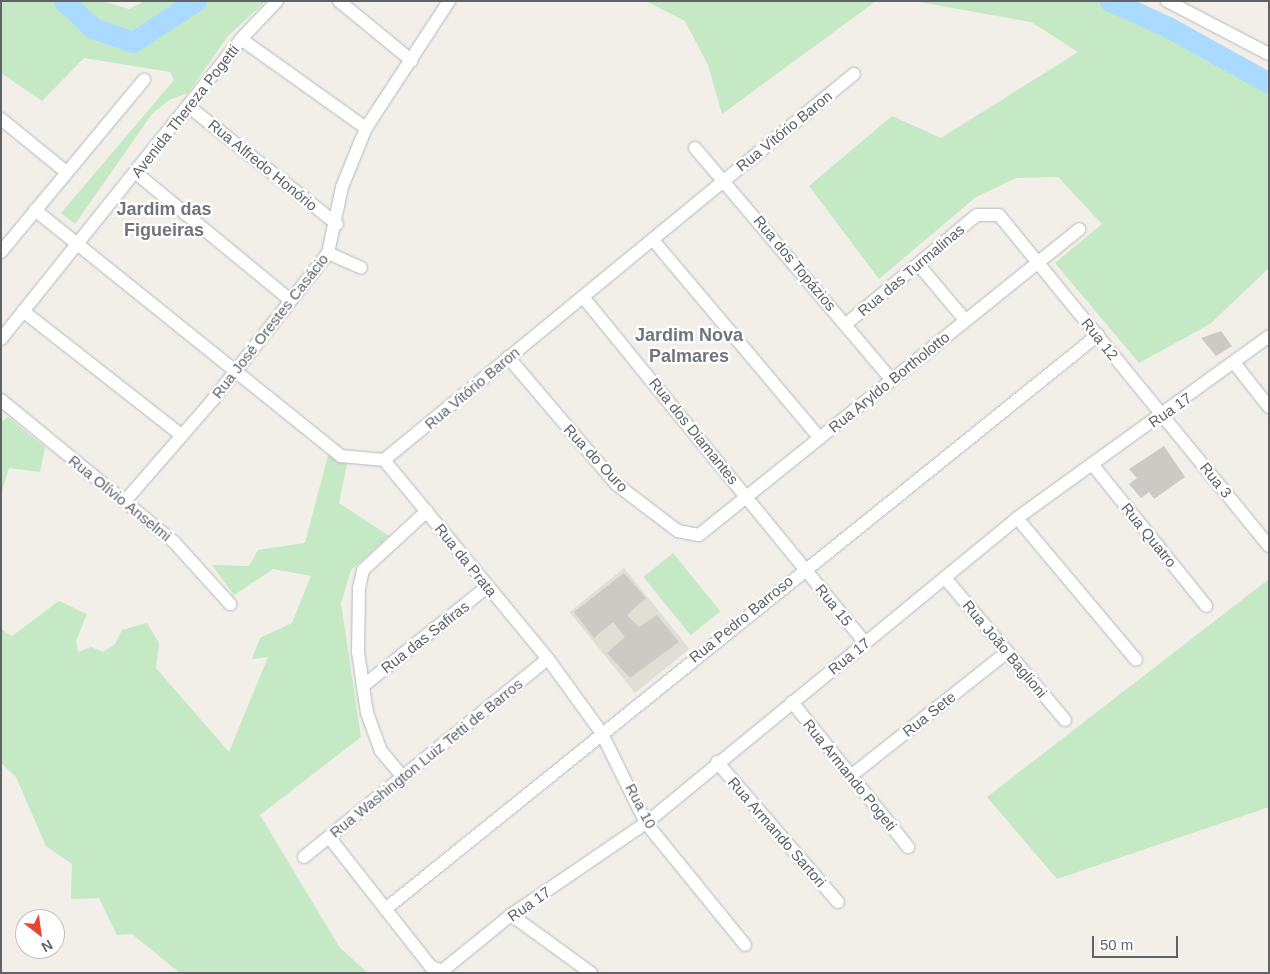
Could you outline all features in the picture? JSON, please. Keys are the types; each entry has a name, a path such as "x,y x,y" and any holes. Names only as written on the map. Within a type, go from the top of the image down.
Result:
{"street":[{"name":"Avenida Thereza Pogetti","path":"1,339 136,174 240,40 277,1"},
{"path":"338,1 412,61"},
{"name":"Rua José Orestes Casácio","path":"125,501 236,370 289,299 328,253 336,224 342,187 366,128 412,61 449,1"},
{"path":"1167,1 1269,54"},
{"path":"240,40 366,128"},
{"name":"Rua Vitório Baron","path":"384,460 854,74"},
{"path":"1,252 6,237 35,210 65,170 144,80"},
{"name":"Rua Alfredo Honório","path":"188,106 336,224"},
{"path":"1,119 65,170"},
{"name":"Rua dos Topázios","path":"695,148 725,179 892,380"},
{"path":"136,174 289,299"},
{"path":"35,210 80,243 341,456 384,460"},
{"name":"Rua das Turmalinas","path":"846,324 977,215"},
{"name":"Rua 12","path":"977,215 998,216 1036,264 1164,415"},
{"name":"Rua Aryldo Bortholotto","path":"699,534 1079,229"},
{"path":"653,240 820,438"},
{"path":"328,253 361,268"},
{"path":"918,264 965,320"},
{"name":"Rua dos Diamantes","path":"583,296 748,496"},
{"path":"23,312 181,435"},
{"name":"Rua Pedro Barroso","path":"388,907 803,568 1098,335"},
{"name":"Rua 17","path":"388,907 430,966 442,971 511,915 646,823 717,762 1017,518 1235,364 1269,336"},
{"name":"Rua do Ouro","path":"508,357 616,484 678,531 699,534"},
{"path":"1235,364 1269,407"},
{"name":"Rua Olívio Anselmi","path":"1,400 125,501 203,569 230,604"},
{"name":"Rua 3","path":"1164,415 1269,546"},
{"name":"Rua da Prata","path":"384,460 548,659"},
{"name":"Rua Quatro","path":"1092,464 1206,606"},
{"name":"Rua 15","path":"748,496 864,643"},
{"path":"402,776 375,738 363,686 358,628 363,570 427,511"},
{"path":"1017,518 1136,660"},
{"name":"Rua João Baglioni","path":"945,578 1065,720"},
{"name":"Rua das Safiras","path":"363,686 487,587"},
{"name":"Rua Sete","path":"852,775 1006,652"},
{"name":"Rua 10","path":"548,659 601,732 646,823 745,945"},
{"name":"Rua Washington Luiz Tetti de Barros","path":"304,856 548,659"},
{"name":"Rua Armando Pogeti","path":"792,702 908,847"},
{"name":"Rua Armando Sartori","path":"717,762 838,902"},
{"path":"329,837 388,907"},
{"path":"511,915 590,973"}],"shaded area":[{"path":"624,568 689,649 635,693 570,612"}],"green space":[{"path":"1,1 102,1 129,9 145,1 266,1 228,36 188,93 169,100 152,114 75,224 61,213 174,80 170,72 84,58 42,101 1,73"},
{"path":"646,1 876,1 722,114 708,65 685,21"},
{"path":"914,1 1138,1 1269,74 1269,268 1210,324 1139,363 1055,263 1102,224 1058,177 1016,178 976,197 879,279 809,186 892,116 941,138 1078,52 1031,22"},
{"path":"8,417 45,447 40,472 9,468 1,494 1,422"},
{"path":"328,455 347,464 339,503 389,536 351,570 341,603 361,737 260,815 340,948 368,973 180,973 132,934 117,935 99,898 71,899 72,864 46,846 16,777 1,763 1,629 12,636 59,601 87,614 76,641 78,652 91,647 103,652 115,644 122,630 147,623 159,643 156,668 229,752 268,657 252,659 260,638 292,623 311,576 273,569 234,595 212,565 249,566 258,550 305,543"},
{"path":"673,553 720,611 691,635 643,577"},
{"path":"1269,579 1269,807 1057,879 987,797"}],"building":[{"path":"1221,331 1232,346 1216,356 1201,338"},
{"path":"1164,446 1185,477 1154,499 1149,492 1141,498 1129,484 1137,478 1129,469"},
{"path":"624,573 646,598 627,615 639,627 657,615 679,642 630,678 607,653 625,637 613,622 594,638 574,612"}],"waterway":[{"path":"64,1 93,28 133,42 196,1"},
{"path":"1110,1 1168,27 1269,83"}],"district":[{"name":"Jardim das Figueiras","path":"164,220"},
{"name":"Jardim Nova Palmares","path":"689,346"}]}
